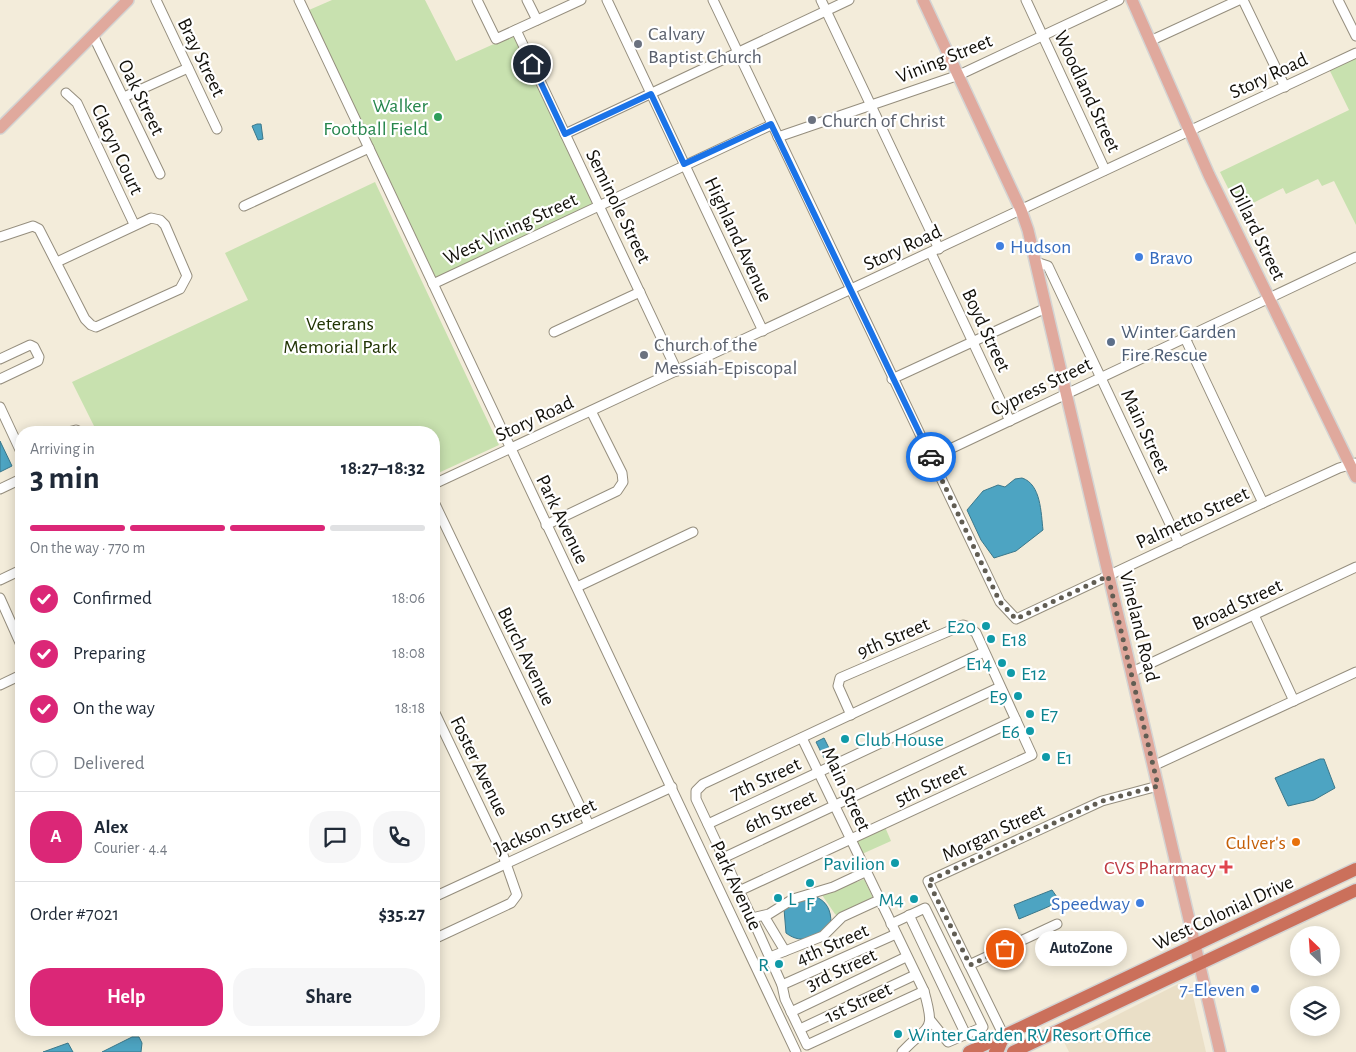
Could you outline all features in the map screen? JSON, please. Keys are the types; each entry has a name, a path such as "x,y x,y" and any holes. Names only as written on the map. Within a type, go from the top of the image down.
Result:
{"highway":[{"name":"West Colonial Drive","path":"970,1052 1060,1011 1356,869"},
{"name":"West Colonial Drive","path":"1013,1052 1356,890"},
{"path":"1006,1052 1012,1040 1060,1011"},
{"path":"995,1052 998,1050 1004,1036"}],"main road":[{"path":"0,128 128,0"},
{"path":"923,0 1021,210"},
{"name":"Dillard Street","path":"1132,0 1189,130 1269,298 1353,464 1356,477"},
{"name":"Vineland Road","path":"1021,210 1036,262 1065,394 1220,1052"}],"street":[{"name":"Bray Street","path":"156,0 217,129"},
{"name":"Park Avenue","path":"299,0 796,1052"},
{"path":"477,0 496,39 581,0"},
{"path":"527,0 537,20"},
{"name":"Highland Avenue","path":"607,0 763,331"},
{"path":"713,0 931,458"},
{"name":"Boyd Street","path":"821,0 1010,421"},
{"path":"565,134 849,0"},
{"name":"Woodland Street","path":"1026,0 1105,170"},
{"name":"Vining Street","path":"778,137 959,75 1119,0"},
{"path":"1150,41 1239,0"},
{"path":"1244,0 1285,87"},
{"path":"1338,0 1356,36"},
{"name":"Seminole Street","path":"516,30 678,371"},
{"name":"Oak Street","path":"93,35 160,174"},
{"name":"Story Road","path":"440,481 851,291 1189,130 1356,53"},
{"path":"124,97 188,68"},
{"name":"Clacyn Court","path":"66,93 77,103 134,224"},
{"path":"684,164 771,124"},
{"path":"244,206 369,148"},
{"name":"West Vining Street","path":"433,284 684,164"},
{"path":"0,237 33,226 43,234 85,320 90,326 96,327 180,289 187,276 165,225 160,220 151,218 134,224 57,262"},
{"name":"Cypress Street","path":"931,458 1356,257"},
{"name":"Main Street","path":"1036,262 1048,266 1179,543"},
{"path":"554,332 640,292"},
{"path":"892,379 1046,308"},
{"path":"1185,338 1263,503"},
{"path":"0,359 30,345 34,347 39,358 38,361 0,379"},
{"path":"0,407 15,439"},
{"path":"546,525 617,490 623,482 622,473 591,411"},
{"name":"Palmetto Street","path":"931,458 1000,602 1016,619 1263,503 1353,464"},
{"path":"0,489 15,482"},
{"name":"Burch Avenue","path":"440,515 589,825"},
{"path":"577,587 693,532"},
{"name":"Broad Street","path":"1132,672 1356,567"},
{"path":"0,580 15,573"},
{"path":"0,598 15,632"},
{"path":"1254,615 1294,701"},
{"name":"9th Street","path":"851,716 838,686 840,678 963,625 976,633 984,652"},
{"path":"915,975 800,1029 785,999 782,985 752,918 696,799 696,791 700,787 984,652"},
{"name":"5th Street","path":"739,891 1032,755 984,652"},
{"path":"1153,766 1356,672"},
{"path":"0,684 15,678"},
{"name":"7th Street","path":"708,824 1000,686"},
{"name":"6th Street","path":"723,858 1016,720"},
{"name":"Foster Avenue","path":"440,724 516,889 516,900 440,937"},
{"name":"Main Street","path":"802,738 890,924 924,991 931,1021"},
{"name":"Morgan Street","path":"970,965 928,881 1102,801 1158,786"},
{"name":"Jackson Street","path":"440,894 672,787"},
{"path":"752,918 764,916 793,899 833,887 865,872"},
{"path":"770,958 823,936 842,917 879,900"},
{"name":"4th Street","path":"890,924 925,908 983,1027 966,1035"},
{"path":"909,915 966,1035 948,1042 931,1021"},
{"path":"764,916 786,951"},
{"path":"1004,1036 970,965 1057,924"},
{"name":"4th Street","path":"782,985 896,934"},
{"name":"3rd Street","path":"791,1012 906,957"},
{"name":"1st Street","path":"800,1029 807,1045 924,991"},
{"path":"902,1052 928,1029 931,1021"}],"shaded area":[{"path":"1180,983 1191,987 1206,1052 1069,1052 1064,1042"}],"green space":[{"path":"332,0 425,0 456,61 514,35 594,204 436,278 309,10"},
{"path":"1356,57 1356,225 1334,181 1322,186 1318,179 1286,194 1283,188 1239,210 1220,172 1349,110 1329,69"},
{"name":"Veterans Memorial Park","path":"375,182 499,445 440,472 440,426 94,426 72,382 248,300 225,253"},
{"path":"885,827 891,841 862,854 856,840"},
{"path":"864,879 874,900 839,917 822,895 854,880 857,882"}],"water":[{"path":"261,124 263,139 258,140 252,126"},
{"path":"0,441 12,466 0,472"},
{"path":"1022,478 1033,486 1039,500 1043,530 1016,551 994,558 981,540 967,510 983,491 998,485 1005,487 1015,479"},
{"path":"824,738 832,754 824,758 816,742"},
{"path":"1324,759 1335,788 1314,800 1288,806 1275,778"},
{"path":"1052,890 1057,897 1052,905 1019,919 1014,905"},
{"path":"814,896 822,900 827,906 831,923 810,938 798,939 792,937 786,933 784,909 798,899"},
{"path":"132,1037 139,1037 142,1043 141,1052 102,1052"},
{"path":"68,1043 73,1052 43,1052"}],"way so far":[{"path":"931,457 1000,602 1016,619 1108,576 1158,786 1102,801 928,881 970,965 1005,949"}],"place":[{"name":"Calvary Baptist Church","path":"638,44"},
{"name":"Walker Football Field","path":"438,117"},
{"name":"Church of Christ","path":"812,120"},
{"name":"Hudson","path":"1000,246"},
{"name":"Bravo","path":"1139,257"},
{"name":"Winter Garden Fire Rescue","path":"1111,342"},
{"name":"Church of the Messiah-Episcopal","path":"644,355"},
{"name":"E20","path":"986,626"},
{"name":"E18","path":"991,639"},
{"name":"E14","path":"1002,663"},
{"name":"E12","path":"1011,673"},
{"name":"E9","path":"1018,696"},
{"name":"E7","path":"1030,714"},
{"name":"E6","path":"1030,731"},
{"name":"Club House","path":"845,739"},
{"name":"E1","path":"1046,757"},
{"name":"Culver's","path":"1296,842"},
{"name":"Pavilion","path":"895,863"},
{"name":"CVS Pharmacy","path":"1226,867"},
{"name":"F","path":"810,883"},
{"name":"L","path":"778,898"},
{"name":"M4","path":"914,899"},
{"name":"Speedway","path":"1140,903"},
{"name":"AutoZone","path":"1005,949"},
{"name":"R","path":"779,964"},
{"name":"7-Eleven","path":"1255,989"},
{"name":"Winter Garden RV Resort Office","path":"898,1034"}],"route":[{"path":"532,64 565,134 651,94 684,164 771,124 931,457"}]}
